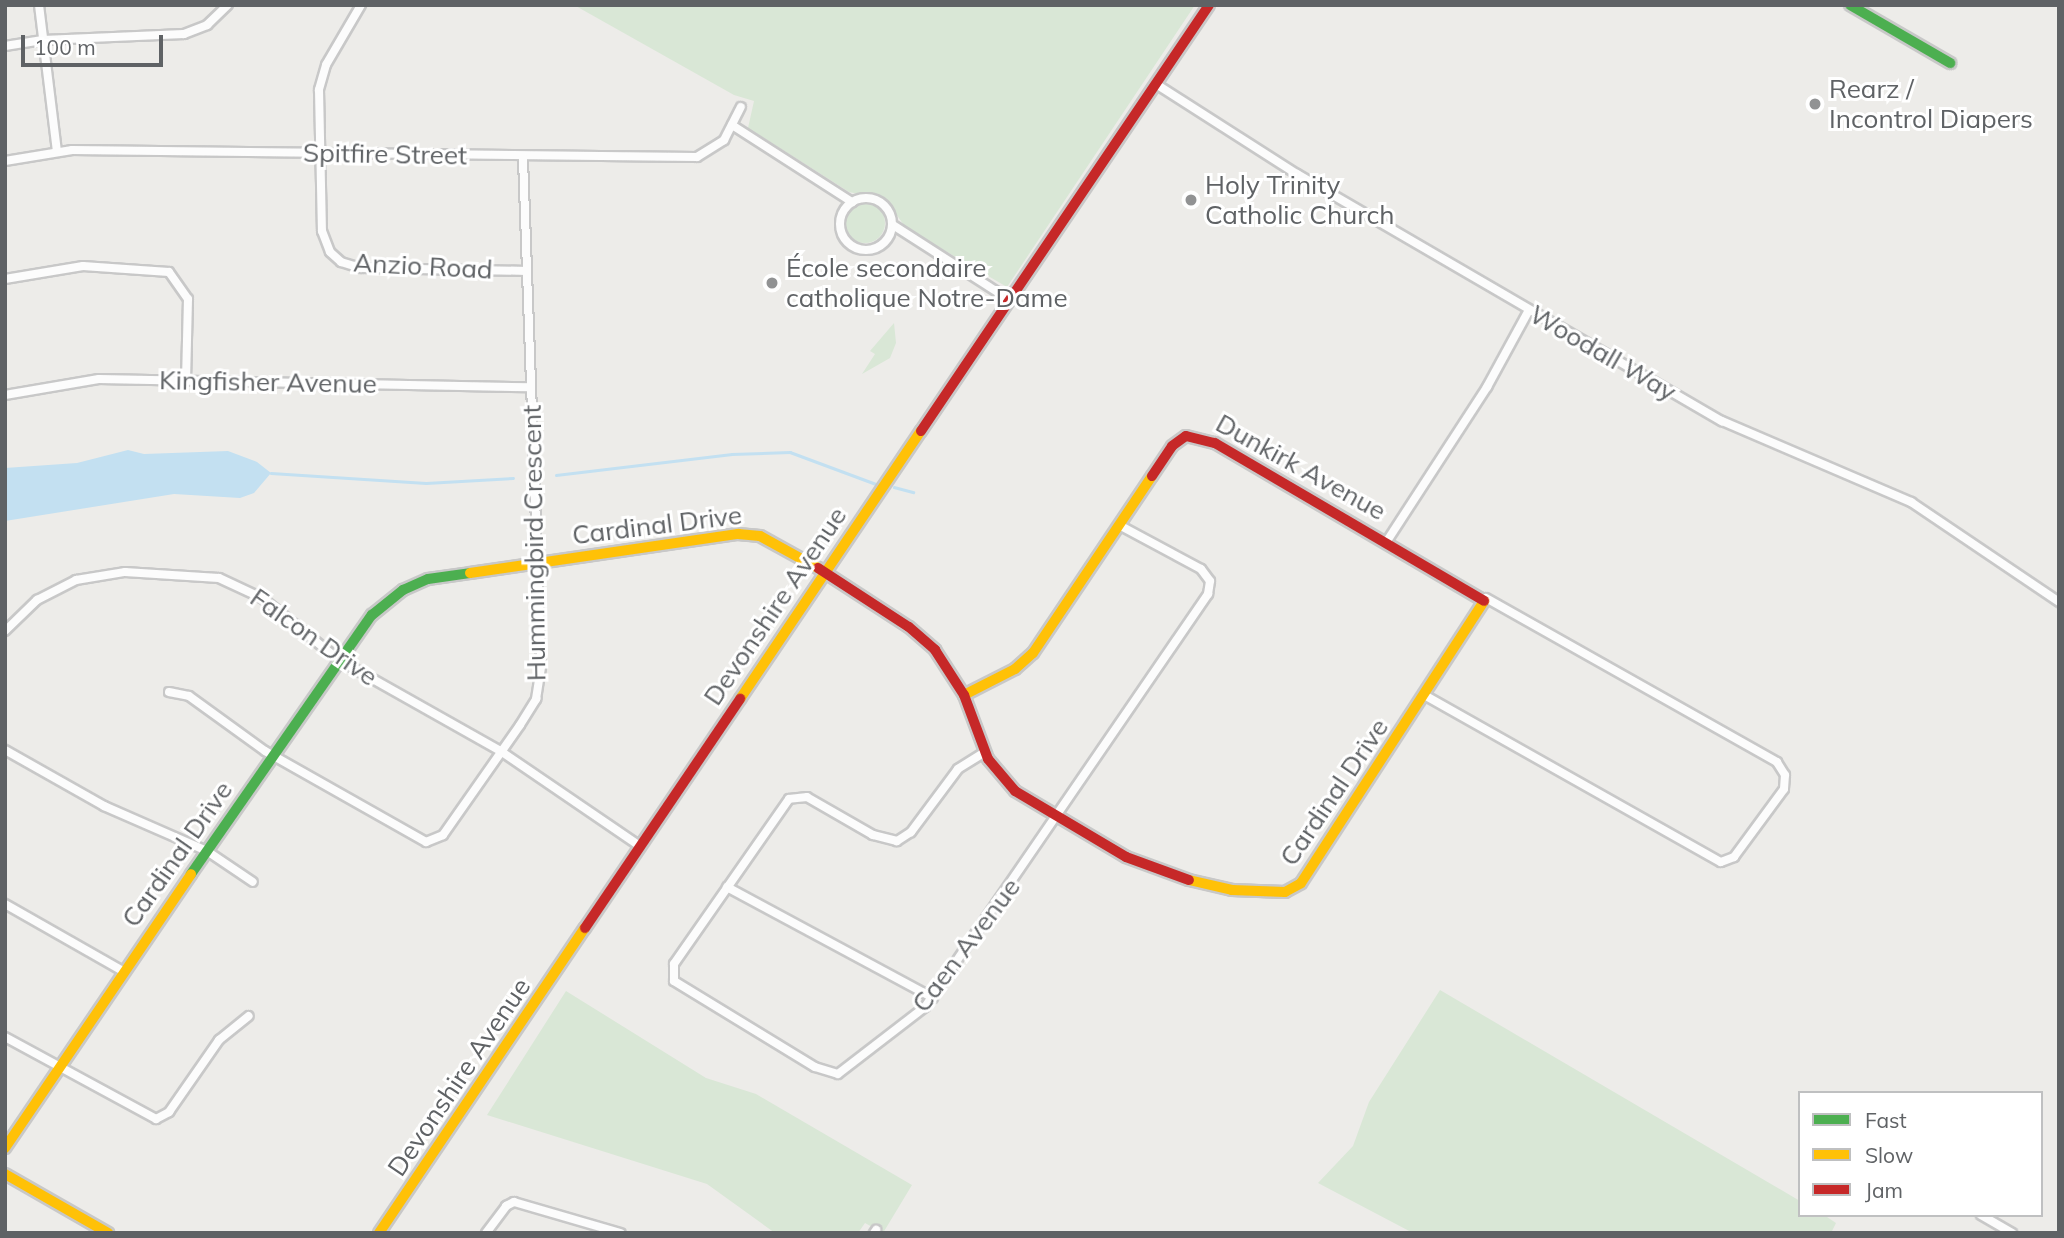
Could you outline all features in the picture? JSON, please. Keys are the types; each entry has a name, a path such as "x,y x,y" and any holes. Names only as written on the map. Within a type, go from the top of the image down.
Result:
{"street":[{"path":"39,5 57,152"},
{"path":"5,46 43,40 184,34 207,25 228,5"},
{"name":"Anzio Road","path":"361,5 320,81 323,235 341,262 361,268 527,271"},
{"name":"Devonshire Avenue","path":"380,1233 1209,5"},
{"path":"1850,5 1950,64"},
{"name":"Woodall Way","path":"1156,83 1297,174 1723,421 1911,502 2059,602"},
{"name":"Spitfire Street","path":"5,161 57,152 697,157 720,145 741,107"},
{"path":"732,125 852,202 876,199 889,211 893,225 1010,300"},
{"name":"Hummingbird Crescent","path":"169,692 189,696 272,755 430,842 443,835 502,752 540,684 523,157"},
{"path":"852,202 840,224 853,247 880,246 893,225"},
{"path":"5,279 83,266 169,272 188,299 186,381"},
{"name":"Dunkirk Avenue","path":"964,695 1029,658 1172,446 1195,435 1387,541 1487,387 1529,310"},
{"name":"Kingfisher Avenue","path":"5,394 97,379 531,387"},
{"name":"Caen Avenue","path":"985,752 958,769 911,832 897,841 873,835 807,797 793,796 674,964 674,981 815,1067 838,1074 933,998 1210,589 1201,569 1119,525"},
{"name":"Cardinal Drive","path":"5,1148 57,1067 339,660 372,615 403,590 450,574 537,562 745,534 770,540 827,572 922,637 944,661 964,695 985,752 1006,783 1057,818 1163,874 1233,890 1285,892 1301,883 1318,861 1426,696 1486,597"},
{"path":"1387,541 1777,762 1785,775 1784,789 1734,857 1721,862 1426,696"},
{"name":"Falcon Drive","path":"5,631 37,600 76,580 115,572 188,573 219,578 249,590 339,660 502,752 640,846"},
{"path":"5,750 104,806 207,851 253,883"},
{"path":"727,887 933,998"},
{"path":"5,904 123,971"},
{"path":"5,1037 140,1113 162,1118 218,1041 249,1017"},
{"path":"5,1174 108,1233"},
{"path":"486,1233 500,1212 514,1202 621,1233"},
{"path":"1984,1217 2012,1233"}],"green space":[{"path":"574,5 1195,5 1007,287 906,228 886,200 849,192 748,128 754,101 734,95"},
{"path":"865,203 879,209 885,223 879,237 865,243 851,237 845,223 851,209"},
{"path":"894,323 896,343 890,358 862,374 875,354 870,351"},
{"path":"1440,990 1798,1200 1798,1217 1827,1217 1836,1223 1831,1233 1413,1233 1318,1183 1353,1146 1369,1102"},
{"path":"566,991 706,1078 756,1094 912,1185 883,1233 865,1223 858,1233 775,1233 707,1184 487,1115"}],"water":[{"path":"128,450 144,454 228,451 257,462 271,473 254,493 240,498 174,494 5,521 5,468 77,463"}],"waterway":[{"path":"556,475 732,454 790,452 876,484"},
{"path":"271,473 426,483 513,478"},
{"path":"894,487 913,492"}],"traffic: fast":[{"path":"1850,5 1950,63"},
{"path":"191,874 372,615 403,590 428,579 470,573"}],"traffic: slow":[{"path":"740,699 921,431"},
{"path":"964,695 1015,669 1033,653 1152,476"},
{"path":"470,573 738,534 760,536 818,568"},
{"path":"1189,880 1232,890 1285,892 1301,883 1484,601"},
{"path":"5,1148 191,874"},
{"path":"379,1233 585,928"},
{"path":"5,1174 108,1233"}],"traffic: jam":[{"path":"921,431 1209,5"},
{"path":"1152,476 1172,446 1186,436 1215,443 1484,601"},
{"path":"818,568 909,627 935,650 964,695 988,759 1015,791 1126,857 1189,880"},
{"path":"585,928 740,699"}],"place":[{"name":"Rearz / Incontrol Diapers","path":"1815,104"},
{"name":"Holy Trinity Catholic Church","path":"1191,200"},
{"name":"École secondaire catholique Notre-Dame","path":"772,283"}]}
